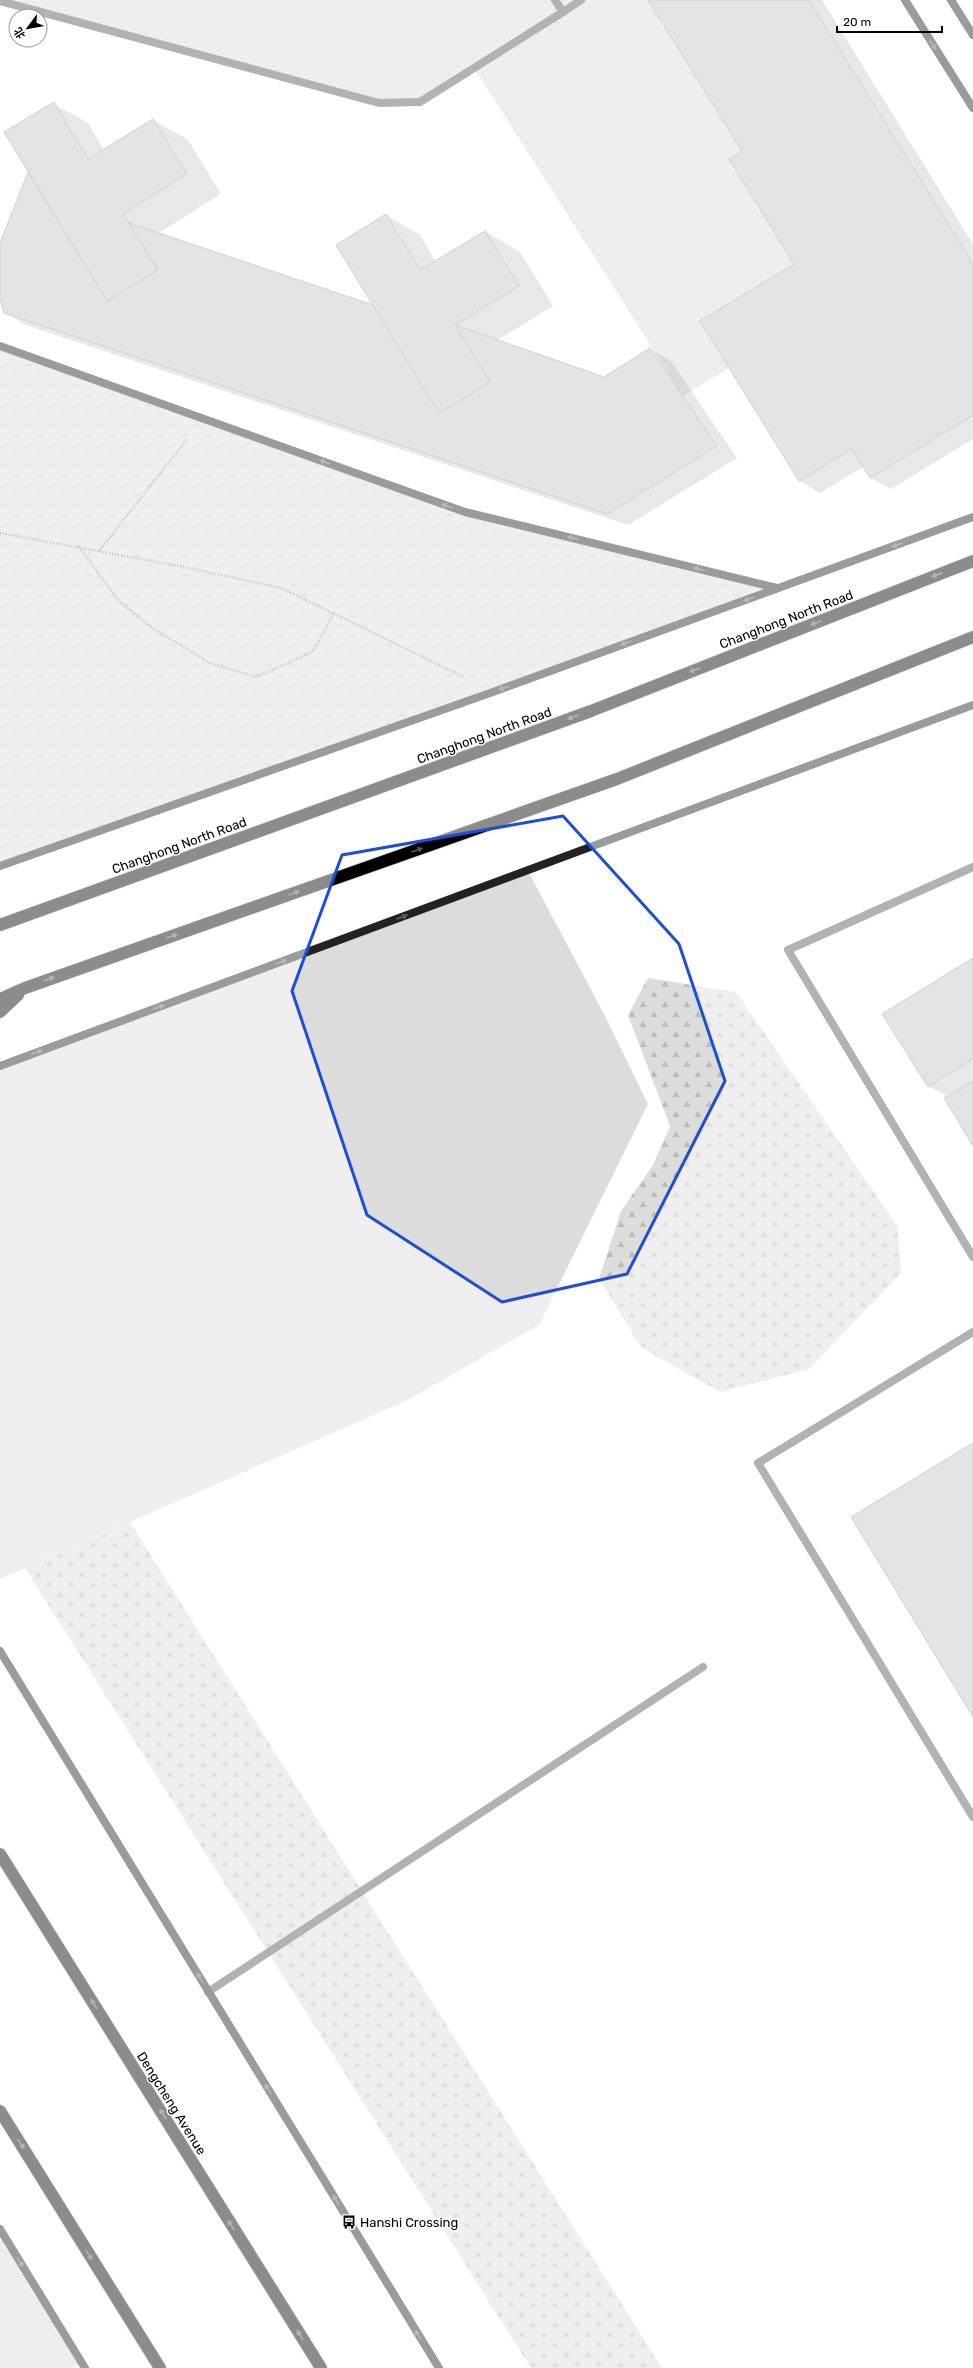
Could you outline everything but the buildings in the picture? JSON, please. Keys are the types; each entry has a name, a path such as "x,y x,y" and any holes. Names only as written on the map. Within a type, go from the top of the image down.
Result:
{"highway":[{"name":"Changhong North Road","path":"0,925 591,711 973,561"},
{"path":"0,1000 25,988 617,779 973,637"},
{"path":"0,1012 25,988"},
{"name":"Dengcheng Avenue","path":"0,1854 321,2368"},
{"path":"0,2111 160,2368"}],"street":[{"path":"905,0 973,108"},
{"path":"951,0 973,35"},
{"path":"0,346 465,512 778,588"},
{"path":"0,866 493,692 973,517"},
{"path":"0,1066 973,705"},
{"path":"0,1651 439,2368"},
{"path":"0,2229 85,2368"}],"lane":[{"path":"555,0 562,12"},
{"path":"0,1 379,103 420,102 581,0"},
{"path":"973,867 788,950 973,1257"},
{"path":"973,1332 758,1463 973,1817"},
{"path":"208,1992 703,1667"}],"path":[{"path":"99,551 203,419"},
{"path":"0,533 79,547 281,588 493,692"},
{"path":"79,547 119,601 152,628 212,664 257,677 313,651 334,613"}],"highlighted area":[{"path":"563,816 679,944 725,1081 627,1274 502,1302 367,1215 292,991 342,855"}],"green space":[{"path":"0,0 648,0 742,151 729,159 794,264 701,321 729,368 683,396 474,68 420,102 379,103 48,13 48,8 29,8"},
{"path":"0,346 465,512 778,588 0,866"},
{"path":"528,871 604,1014 648,1104 539,1325 408,1400 0,1579 0,1066"},
{"path":"648,978 736,992 898,1227 901,1273 809,1369 720,1392 642,1348 599,1279 621,1211 653,1165 670,1126 628,1015"},
{"path":"130,1522 662,2368 531,2368 25,1568"},
{"path":"0,2229 82,2363 71,2368 0,2368"}],"place":[{"name":"Hanshi Crossing","path":"349,2222"}]}
